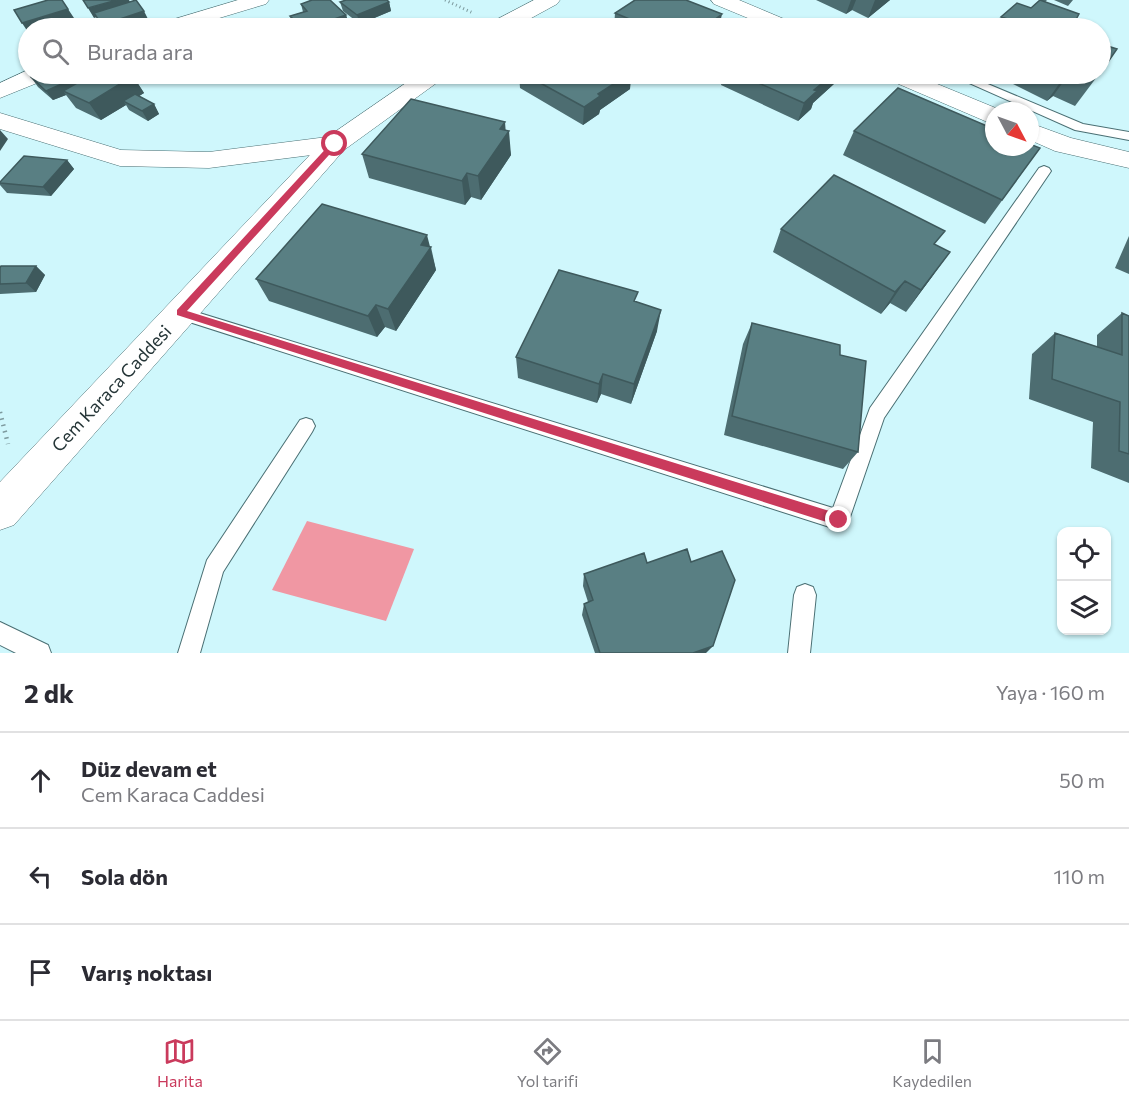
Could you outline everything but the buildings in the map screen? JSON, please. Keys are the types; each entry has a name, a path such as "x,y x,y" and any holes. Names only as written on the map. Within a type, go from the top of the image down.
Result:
{"street":[{"path":"199,18 259,0"},
{"path":"517,18 550,0"},
{"path":"721,0 765,18"},
{"path":"0,91 18,83"},
{"name":"Cem Karaca Caddesi","path":"0,511 335,144 420,84"},
{"path":"919,84 985,112"},
{"path":"0,121 120,158 209,160 335,144"},
{"path":"1039,135 1064,146 1129,160"}],"lane":[{"path":"979,84 1080,127 1129,136"},
{"path":"180,313 839,520 876,414 1044,171"},
{"path":"189,653 214,567 306,426"},
{"path":"799,653 805,595"},
{"path":"0,633 40,653"}],"path":[{"path":"445,0 463,9"}],"shaded area":[{"path":"307,521 414,549 386,621 272,590"}],"route":[{"path":"335,144 180,313 839,520"}]}
